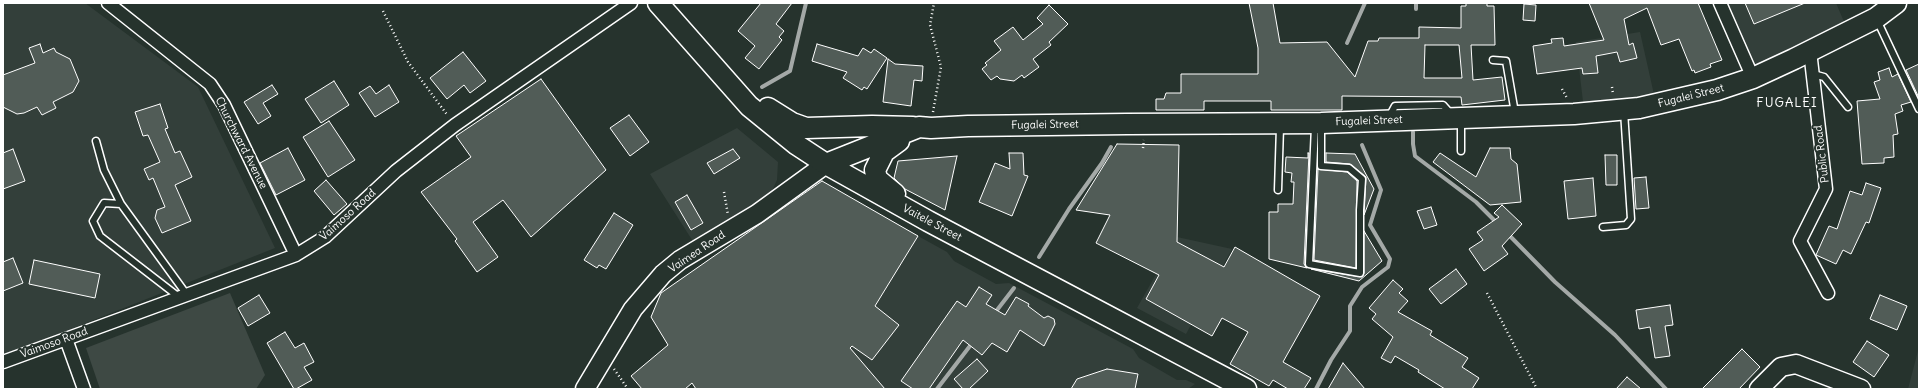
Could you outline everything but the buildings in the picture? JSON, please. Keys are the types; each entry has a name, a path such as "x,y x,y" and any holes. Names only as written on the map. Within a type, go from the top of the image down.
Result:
{"main road":[{"name":"Vaitele Street","path":"658,3 749,106 797,145 826,164 928,221 1246,389"},
{"name":"Fugalei Street","path":"826,164 925,128 1119,124 1318,123 1574,114 1624,110 1684,99 1753,78 1876,18 1896,3"},
{"path":"705,58 770,109 792,123 806,128 872,126 925,128"},
{"path":"925,128 884,152 877,162 875,170 877,179 928,221"}],"street":[{"name":"Churchward Avenue","path":"108,3 210,84 224,105 296,255"},
{"name":"Vaimoso Road","path":"3,362 296,255 325,237 396,171 455,125 631,3"},
{"path":"1720,3 1753,78"},
{"name":"Public Road","path":"1810,51 1826,189 1800,241 1828,293"},
{"name":"Vaimea Road","path":"585,389 633,309 663,274 680,260 756,214 826,164"},
{"path":"66,338 84,389"},
{"path":"1759,389 1781,368 1796,364 1861,389"}],"lane":[{"path":"1876,18 1919,109"},
{"path":"1493,60 1506,61 1515,116"},
{"path":"1813,74 1824,77 1848,107"},
{"path":"1603,227 1626,225 1631,218 1624,110"},
{"path":"1458,118 1461,151"},
{"path":"1278,190 1280,123"},
{"path":"1318,123 1321,166 1349,168 1362,179 1360,210 1360,273 1309,264 1318,123"},
{"path":"96,141 104,170 121,204 183,296"},
{"path":"121,204 104,203 93,221 100,236 183,296"}],"path":[{"path":"925,128 941,67 930,25 934,3"},
{"path":"383,11 408,62 455,125"},
{"path":"724,192 731,229"},
{"path":"1487,293 1537,389"},
{"path":"605,356 628,389"}],"shaded area":[{"path":"3,3 85,3 198,87 275,248 3,356"},
{"path":"1727,3 1836,3 1845,24 1754,65"},
{"path":"1640,32 1655,99 1584,110 1576,42"},
{"path":"737,128 778,162 777,180 771,193 694,243 650,174"},
{"path":"918,236 947,252 954,261 996,284 1009,283 1133,349 1139,358 1177,380 1186,380 1195,384 1188,389 832,389 821,373 873,310"},
{"path":"1177,237 1232,249 1186,334 1137,308"},
{"path":"230,293 265,375 256,389 100,389 86,348"},
{"path":"1919,347 1919,389 1908,389"}],"waterway":[{"path":"762,87 790,71 806,3"},
{"path":"1347,43 1365,3"},
{"path":"1416,3 1416,9"},
{"path":"1413,132 1415,156 1476,202 1498,224"},
{"path":"1316,389 1331,360 1350,331 1350,306 1362,287 1388,267 1390,259 1370,225 1381,190 1362,145"},
{"path":"1039,257 1069,209 1102,163 1111,147"},
{"path":"1507,233 1555,282 1615,335 1666,389"},
{"path":"994,314 1014,288"},
{"path":"937,389 973,342"}],"district":[{"name":"FUGALEI","path":"1787,103"}]}
